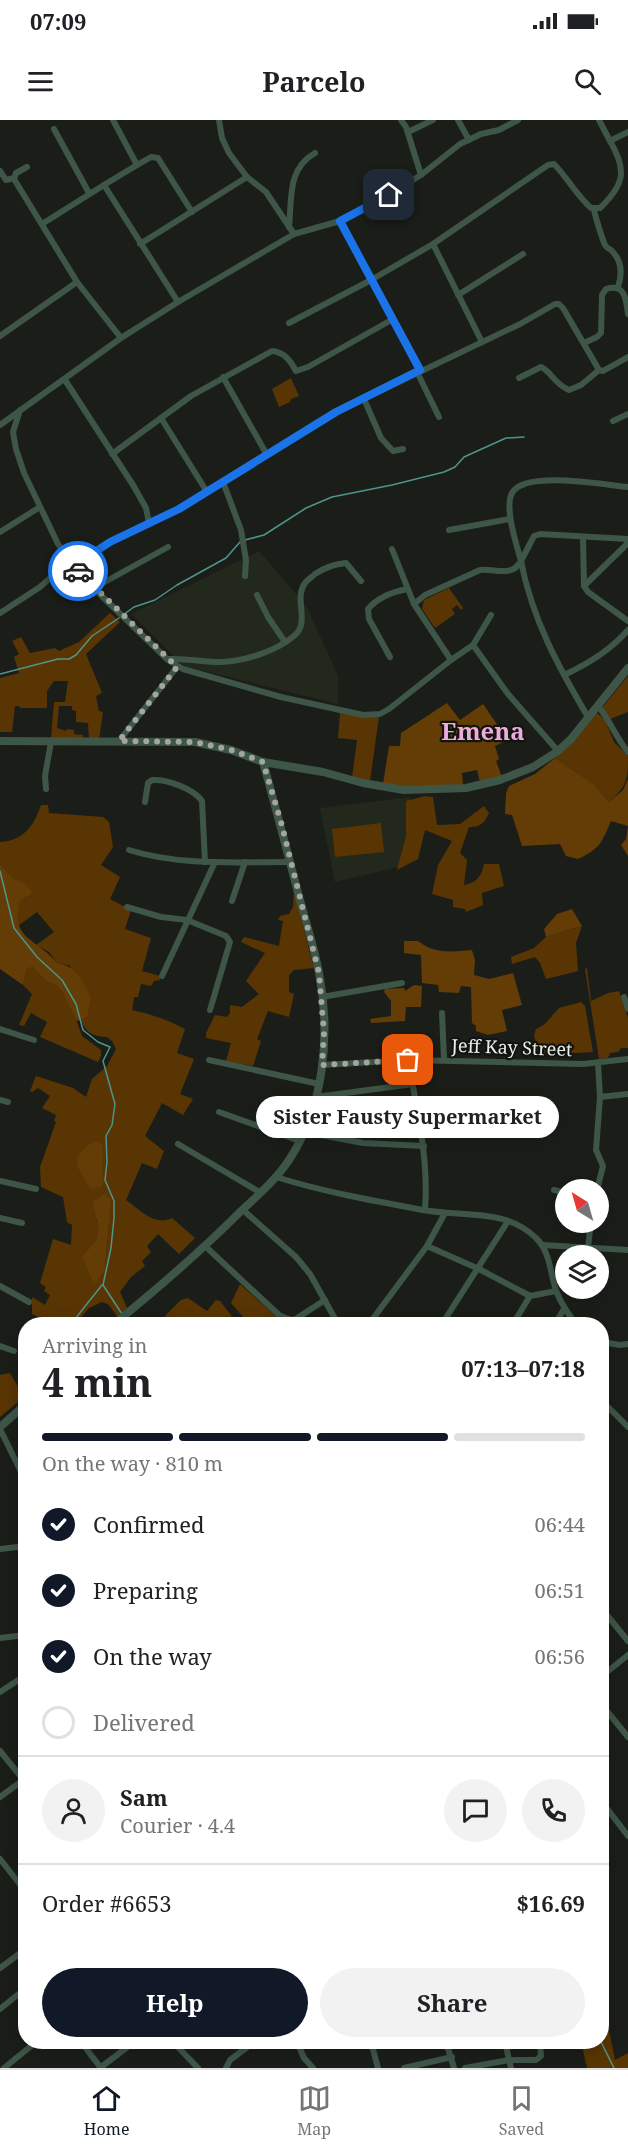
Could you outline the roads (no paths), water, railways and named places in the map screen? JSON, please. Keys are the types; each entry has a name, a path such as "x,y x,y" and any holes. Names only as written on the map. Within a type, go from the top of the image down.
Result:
{"street":[{"path":"113,120 136,165"},
{"path":"219,120 222,138 229,153 248,177 266,192 294,234"},
{"path":"401,120 408,132 421,175"},
{"path":"408,132 433,120"},
{"path":"459,120 469,140"},
{"path":"0,425 121,338 178,302 294,234 340,221 421,175 469,140 481,134 499,130 518,120"},
{"path":"289,323 433,244 548,165 554,164 557,167 583,201 594,209 600,208 619,184 621,177 620,159 599,120"},
{"path":"54,129 89,193"},
{"path":"610,141 628,132"},
{"path":"289,227 294,176 304,159 315,153"},
{"path":"42,224 151,157 158,158 192,212"},
{"path":"14,178 16,173 27,167"},
{"path":"0,171 6,180 14,178"},
{"path":"140,244 248,177"},
{"path":"14,178 77,282 121,338"},
{"path":"104,185 178,302"},
{"path":"594,209 594,216 605,244 615,255 622,270 618,287"},
{"path":"340,221 393,319 439,417"},
{"path":"433,244 482,342"},
{"path":"458,295 524,254"},
{"path":"1,332 77,282"},
{"path":"618,287 626,298 628,314"},
{"path":"584,342 601,333 604,291 618,287"},
{"path":"0,613 40,587 59,570 74,566 110,542 179,509 336,412 558,304 563,308 599,370"},
{"path":"112,454 191,396 272,351 280,352 296,371 308,367 393,319"},
{"path":"519,378 541,367 559,386 568,390 581,385 599,370 603,371 628,357"},
{"path":"223,377 267,455"},
{"path":"65,380 134,485 146,508 149,523"},
{"path":"364,399 381,438 393,451 403,449"},
{"path":"20,410 14,441 24,473 58,544 94,588 177,667 281,697 363,715 380,714 473,645 490,615"},
{"path":"613,421 628,414"},
{"path":"161,418 207,492"},
{"path":"588,717 546,642 532,607 510,519 512,494 518,488 538,479 628,487"},
{"path":"223,482 241,530 246,560 245,576"},
{"path":"0,532 40,507"},
{"path":"449,530 510,519"},
{"path":"414,604 425,595 480,570 489,568 508,571 518,567 534,536 540,534 628,541"},
{"path":"583,537 584,586 588,592 628,621"},
{"path":"584,586 628,541"},
{"path":"94,588 168,548"},
{"path":"392,549 414,604 451,660"},
{"path":"168,660 185,658 219,662 236,661 277,647 296,635 301,628 301,594 304,584 319,572 346,563 361,581"},
{"path":"390,657 369,619 368,609 374,601 396,591 407,589"},
{"path":"257,596 285,642"},
{"path":"564,675 590,663 615,645 628,630"},
{"path":"473,645 508,694 558,751"},
{"path":"119,741 177,667"},
{"path":"0,741 195,742 231,750 263,762 323,772 363,783 404,790 466,788 500,780 533,767 558,751 628,668"},
{"path":"598,706 628,752"},
{"path":"46,789 45,776 51,741"},
{"path":"122,1317 205,1246 276,1177 305,1132 320,1084 324,1033 319,973 281,822 263,762"},
{"path":"145,802 148,783 152,780 169,783 197,794 202,801 205,862"},
{"path":"129,850 153,858 205,862 290,862"},
{"path":"162,976 215,862"},
{"path":"232,901 245,862"},
{"path":"127,907 187,920 230,939 210,1010"},
{"path":"322,997 402,983"},
{"path":"624,997 628,1009"},
{"path":"442,1013 444,1060"},
{"path":"0,1029 34,1040"},
{"name":"Jeff Kay Street","path":"322,1065 408,1060 530,1064 598,1063 628,1059"},
{"path":"209,1060 320,1084"},
{"path":"408,1060 424,1146 427,1180 425,1210"},
{"path":"598,1063 600,1097 596,1150 603,1166 600,1179"},
{"path":"316,1097 412,1084"},
{"path":"600,1097 628,1094"},
{"path":"0,1100 8,1102"},
{"path":"219,1112 300,1141"},
{"path":"305,1132 363,1143 424,1146"},
{"path":"178,1144 261,1193"},
{"path":"276,1177 316,1190 425,1210 484,1215 508,1221 536,1237 542,1245 555,1289"},
{"path":"0,1181 36,1189"},
{"path":"243,1210 296,1257 310,1274 334,1317"},
{"path":"374,1317 427,1245 445,1213"},
{"path":"0,1218 22,1223"},
{"path":"447,1317 508,1221"},
{"path":"427,1245 530,1296 555,1292"},
{"path":"542,1245 555,1246"},
{"path":"205,1246 284,1317"},
{"path":"609,1249 628,1250"},
{"path":"0,1286 29,1302"},
{"path":"517,1317 530,1296"},
{"path":"559,1299 570,1317"},
{"path":"299,1317 325,1300"},
{"path":"559,1317 564,1309"},
{"path":"609,1343 628,1344"},
{"path":"0,1346 14,1351"},
{"path":"609,1408 628,1427"},
{"path":"18,1411 0,1428 18,1465"},
{"path":"0,1550 18,1547"},
{"path":"609,1618 628,1641"},
{"path":"0,1638 18,1636"},
{"path":"609,1670 628,1655"},
{"path":"0,1692 18,1680"},
{"path":"609,1714 628,1737"},
{"path":"0,1751 18,1773"},
{"path":"0,1797 18,1785"},
{"path":"609,1812 627,1832"},
{"path":"0,1859 3,1868 18,1884"},
{"path":"0,1967 18,1954"},
{"path":"0,2009 18,1994"},
{"path":"4,2068 27,2049"},
{"path":"86,2049 100,2068 125,2049"},
{"path":"180,2049 198,2068"},
{"path":"226,2068 230,2060 245,2049"},
{"path":"300,2049 304,2058 313,2068"},
{"path":"373,2049 378,2068"},
{"path":"449,2049 454,2068"},
{"path":"507,2049 511,2068"},
{"path":"465,2068 509,2060 536,2060 542,2052 541,2049"},
{"path":"404,2068 452,2057"}],"waterway":[{"path":"245,540 264,535 306,508 332,497 444,472 455,467 464,457 506,438 524,437"},
{"path":"123,615 134,607 155,600 226,558 240,542"},
{"path":"0,674 58,659 69,659 76,655 92,636 119,618"},
{"path":"0,871 14,928 37,957 62,980 76,1004 83,1030 98,1042 110,1047 103,1061 115,1104 112,1125 106,1136 105,1180 114,1201 114,1218 111,1248 103,1285 122,1314"},
{"path":"77,1317 102,1285"},
{"path":"604,2049 614,2068"}],"place":[{"name":"Sister Fausty Supermarket","path":"408,1060"}],"district":[{"name":"Emena","path":"483,730"}]}
